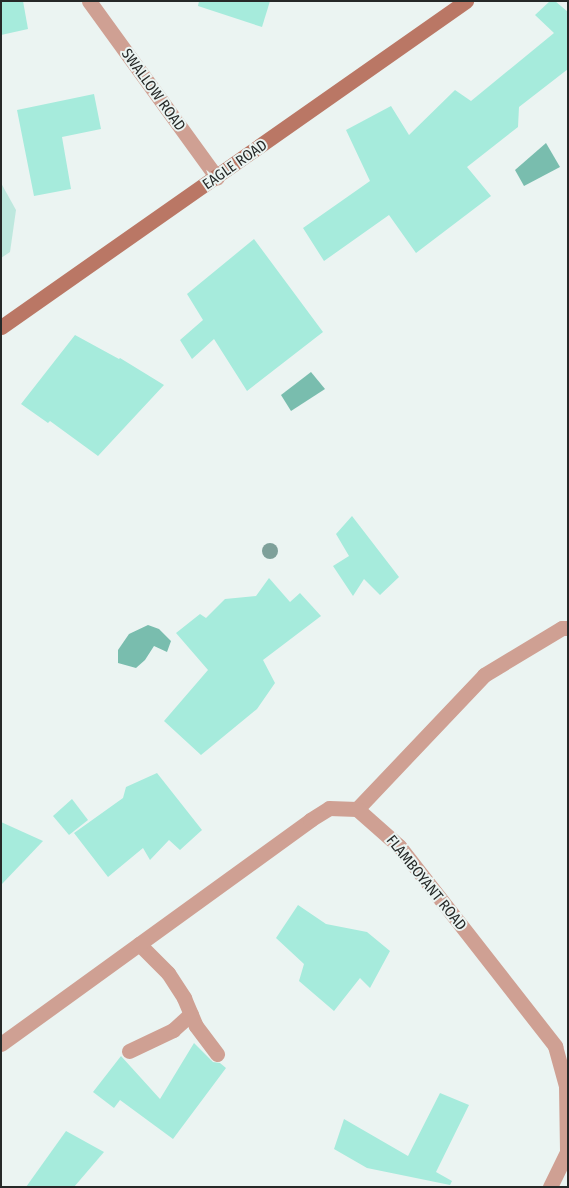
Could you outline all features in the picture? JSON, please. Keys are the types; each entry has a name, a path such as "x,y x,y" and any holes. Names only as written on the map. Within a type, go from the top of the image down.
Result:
{"street":[{"name":"SWALLOW ROAD","path":"89,1 217,178"},
{"name":"EAGLE ROAD","path":"1,327 217,178 466,1"},
{"path":"1,1044 328,808 357,809 484,675 554,632 562,628 568,628"},
{"name":"FLAMBOYANT ROAD","path":"357,809 399,846 554,1046 567,1086 567,1152 550,1187"},
{"path":"139,944 168,973 196,1026 216,1054"},
{"path":"129,1052 173,1030 191,1014"}],"shaded area":[{"path":"546,143 560,167 524,186 515,170"},
{"path":"1,183 16,210 10,252 1,258"},
{"path":"311,372 325,389 291,411 281,395"},
{"path":"148,625 159,629 171,641 167,652 154,646 145,660 136,668 118,663 118,650 129,634"}],"building":[{"path":"1,1 23,1 28,29 1,35"},
{"path":"199,1 270,1 262,27 198,6"},
{"path":"550,1 555,1 568,12 568,69 519,107 518,127 467,167 491,196 416,253 389,215 324,261 303,228 370,181 346,130 391,106 409,135 455,90 471,101 554,33 535,15"},
{"path":"94,94 101,129 62,137 71,189 34,196 17,110"},
{"path":"254,239 323,332 247,391 214,339 192,359 180,340 203,320 187,294"},
{"path":"75,335 120,358 164,385 98,456 50,421 48,423 21,404"},
{"path":"352,516 399,577 380,595 364,579 353,596 333,566 349,556 336,534"},
{"path":"269,578 290,602 300,593 321,616 263,660 275,683 257,709 201,755 164,721 208,670 176,633 200,614 206,618 225,599 256,596"},
{"path":"157,773 202,830 180,850 169,840 150,860 143,848 108,877 74,833 123,798 126,787"},
{"path":"72,799 88,820 69,835 53,816"},
{"path":"1,822 43,841 1,885"},
{"path":"298,905 326,924 367,932 390,951 370,988 360,978 334,1011 299,981 304,964 276,938"},
{"path":"194,1043 213,1062 220,1063 226,1068 173,1139 120,1100 114,1108 93,1092 121,1056 160,1099"},
{"path":"440,1093 469,1105 436,1172 452,1181 450,1185 367,1168 334,1149 344,1119 408,1156"},
{"path":"66,1131 104,1152 74,1187 26,1187"}]}
